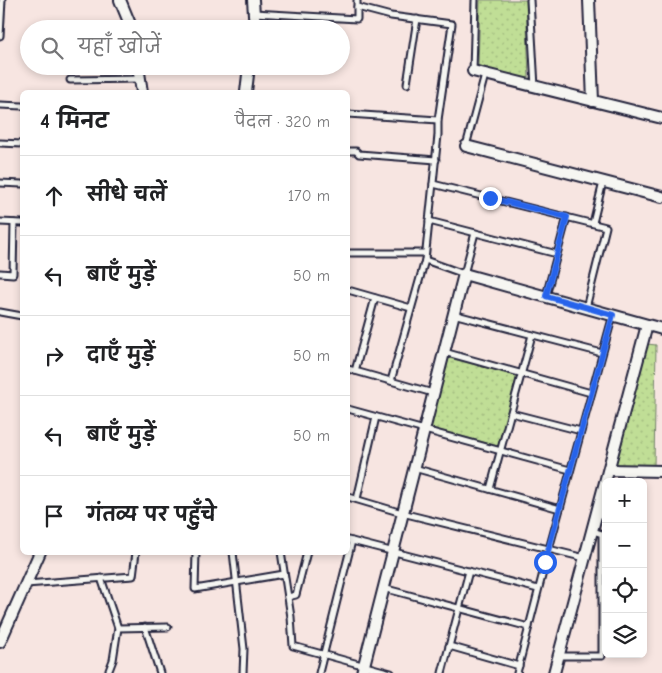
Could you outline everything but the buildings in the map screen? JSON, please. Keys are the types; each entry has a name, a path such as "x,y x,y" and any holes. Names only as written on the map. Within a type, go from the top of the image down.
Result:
{"street":[{"path":"120,0 128,20"},
{"path":"254,0 254,20"},
{"path":"589,0 593,101"},
{"path":"473,72 662,118"},
{"path":"139,75 142,90"},
{"path":"246,90 248,75"},
{"path":"466,146 662,198"},
{"path":"362,669 464,274 662,329"},
{"path":"554,673 647,324"},
{"path":"609,470 662,471"},
{"path":"0,642 39,555"}],"lane":[{"path":"0,36 2,0"},
{"path":"254,13 357,20 357,0"},
{"path":"473,72 475,0"},
{"path":"530,0 535,87"},
{"path":"357,7 391,16 452,24 438,120 436,160 425,260 391,381"},
{"path":"407,84 417,19"},
{"path":"466,146 485,74"},
{"path":"70,80 140,79"},
{"path":"0,105 20,106"},
{"path":"350,114 438,120"},
{"path":"0,143 20,144"},
{"path":"350,151 356,151 359,154 436,160"},
{"path":"593,223 603,182"},
{"path":"0,183 20,184"},
{"path":"433,184 606,227 586,308"},
{"path":"546,296 567,217"},
{"path":"428,221 557,254"},
{"path":"0,222 20,224"},
{"path":"0,273 13,274 14,223"},
{"path":"425,260 464,274 475,233"},
{"path":"350,253 425,253"},
{"path":"350,291 411,308"},
{"path":"355,371 375,298"},
{"path":"0,312 20,316"},
{"path":"453,314 602,353"},
{"path":"517,673 613,315"},
{"path":"490,489 532,335"},
{"path":"444,352 591,393"},
{"path":"350,370 433,393"},
{"path":"350,410 570,470"},
{"path":"511,413 581,431"},
{"path":"357,499 376,416"},
{"path":"414,468 560,509"},
{"path":"350,497 402,513 585,558"},
{"path":"559,656 602,656 602,534 593,531"},
{"path":"350,540 538,589"},
{"path":"26,584 133,576 136,555"},
{"path":"196,555 195,589 284,574"},
{"path":"233,555 244,649 243,673"},
{"path":"281,555 291,617 293,646 362,669 391,673"},
{"path":"288,597 296,595 306,555"},
{"path":"319,673 347,555"},
{"path":"442,673 469,572"},
{"path":"101,578 118,628 113,660 108,673"},
{"path":"383,588 529,627"},
{"path":"145,627 160,673"},
{"path":"118,628 168,627"},
{"path":"449,646 519,666"}],"green space":[{"path":"480,0 526,0 529,79 478,67"},
{"path":"647,344 656,345 654,466 615,467"},
{"path":"449,358 517,376 498,446 429,427"}],"route":[{"path":"490,198 567,217 546,296 613,315 545,562"}]}
